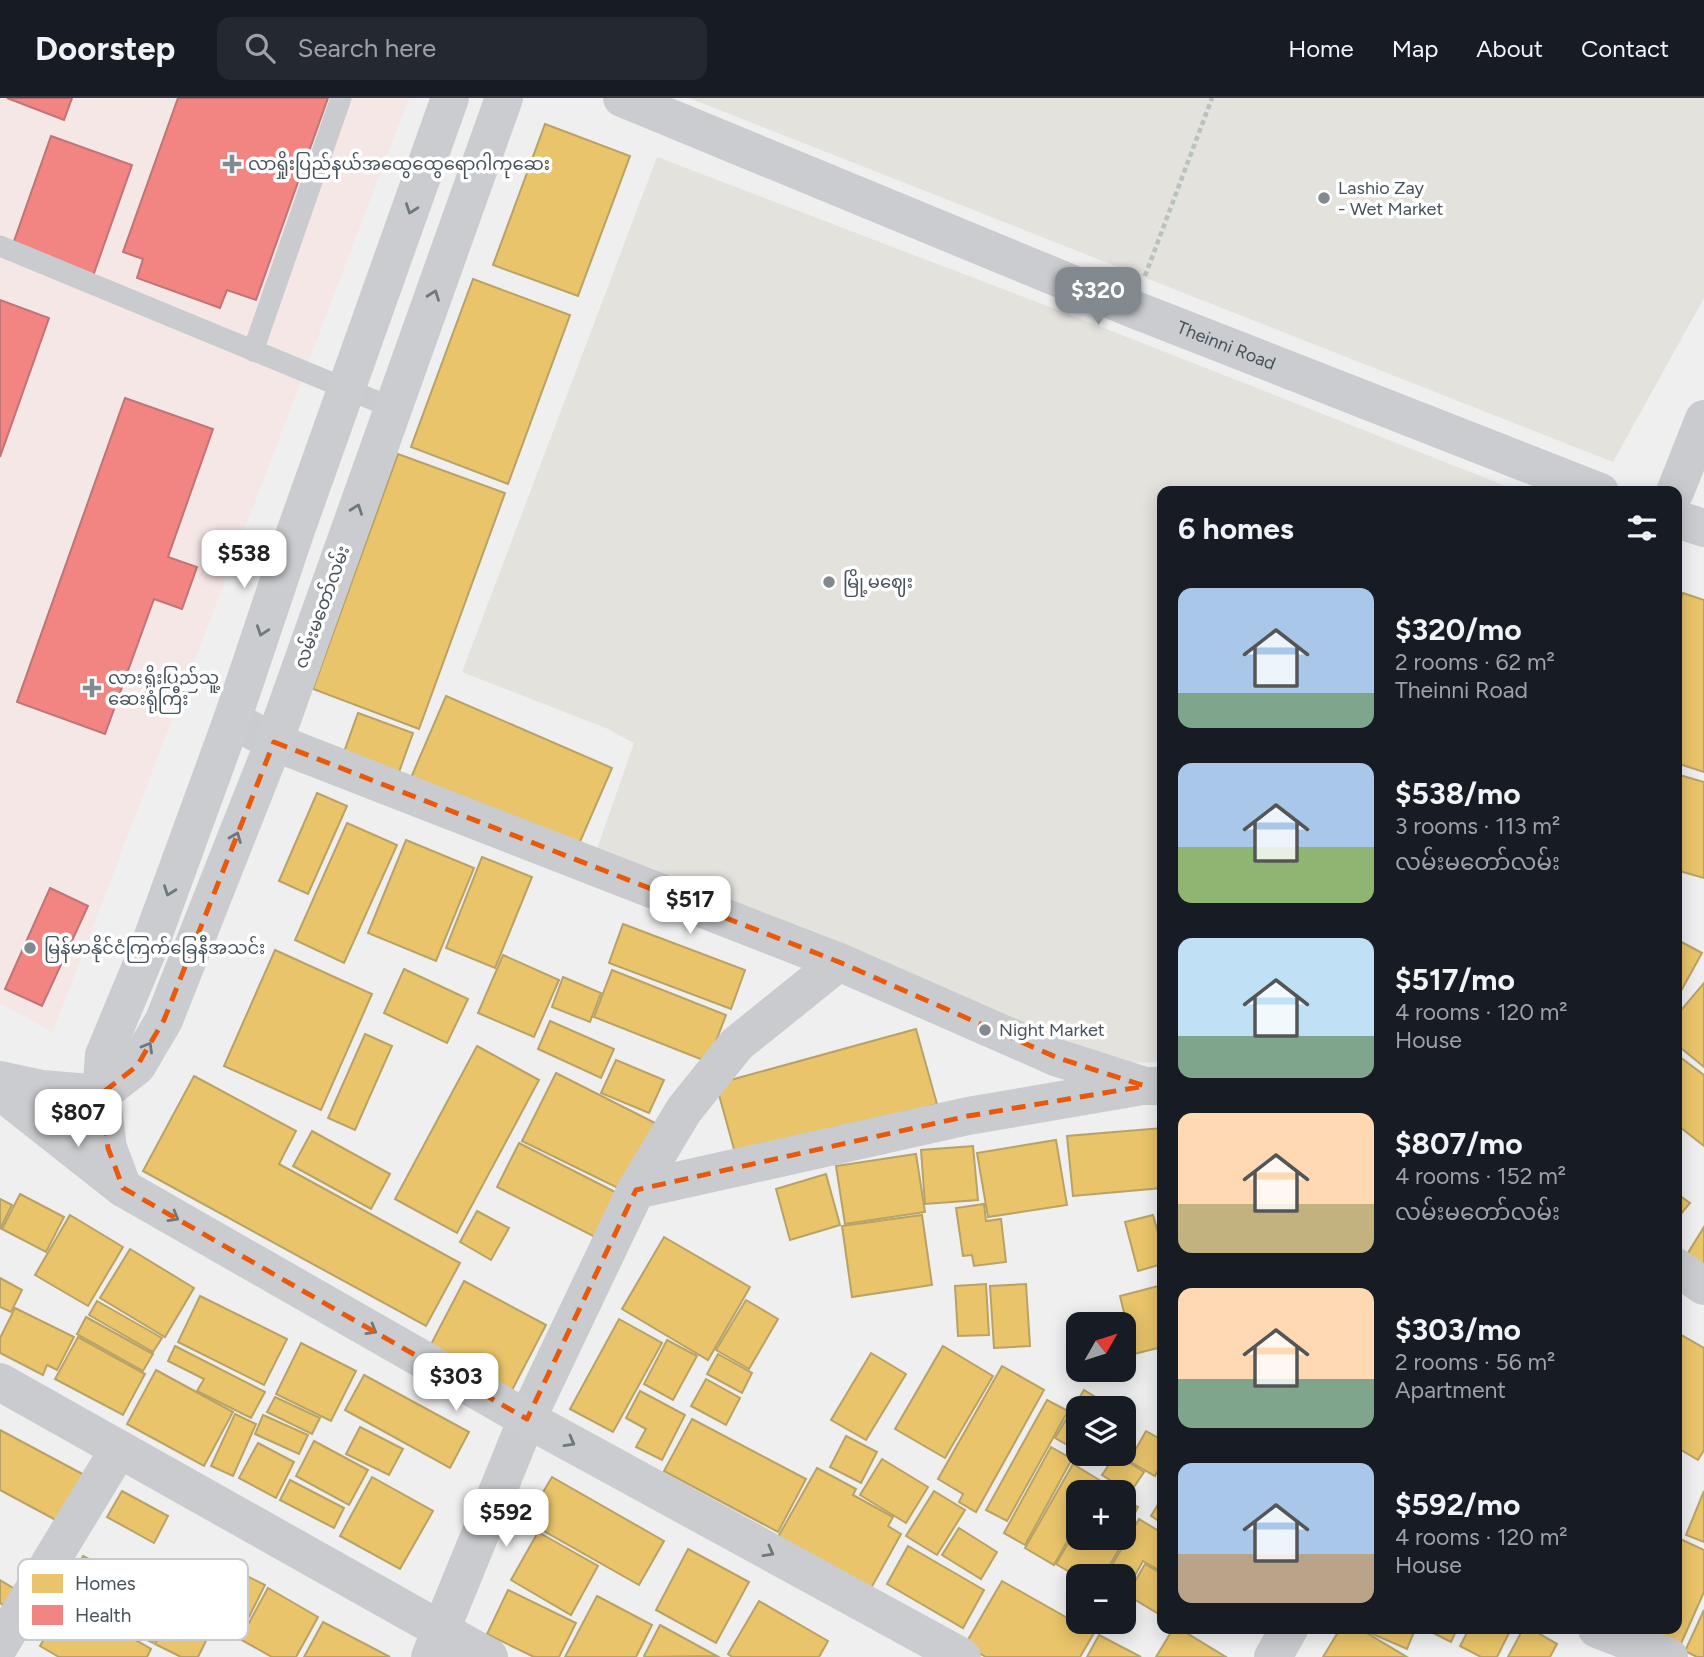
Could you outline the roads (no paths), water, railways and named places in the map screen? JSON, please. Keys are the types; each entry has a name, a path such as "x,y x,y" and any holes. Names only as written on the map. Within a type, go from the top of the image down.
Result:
{"main road":[{"path":"123,1188 108,1148 101,1094 103,1055 149,947 232,720 450,98"},
{"name":"လမ်းမတော်လမ်း","path":"101,1094 137,1066 164,1020 274,742 504,98"},
{"name":"Theinni Road","path":"622,98 1133,310 1585,486"},
{"path":"1682,521 1704,528"},
{"path":"0,1080 42,1089 101,1094"},
{"path":"0,1091 123,1188 527,1419 962,1657"}],"street":[{"path":"1677,486 1704,419"},
{"path":"232,720 274,742 839,962 1058,1058 1154,1086"},
{"path":"435,1644 527,1419 636,1190 684,1110 737,1044 839,962"},
{"path":"636,1190 968,1116 1154,1086"},
{"path":"1682,1271 1704,1286"},
{"path":"0,1382 119,1449 435,1644 489,1657"},
{"path":"53,1559 119,1449"},
{"path":"0,1646 18,1616"},
{"path":"1273,1657 1286,1634"},
{"path":"1610,1634 1669,1657"},
{"path":"0,1654 6,1657"}],"lane":[{"path":"253,351 341,98"},
{"path":"0,246 393,408"}],"place":[{"name":"လာရှိုးပြည်နယ်အထွေထွေရောဂါကုဆေး","path":"232,164"},
{"name":"Lashio Zay - Wet Market","path":"1324,198"},
{"name":"မြို့မဈေး","path":"829,582"},
{"name":"လားရှိုးပြည်သူ့ ဆေးရုံကြီး","path":"92,688"},
{"name":"မြန်မာနိုင်ငံကြက်ခြေနီအသင်း","path":"30,948"},
{"name":"Night Market","path":"985,1030"}]}
